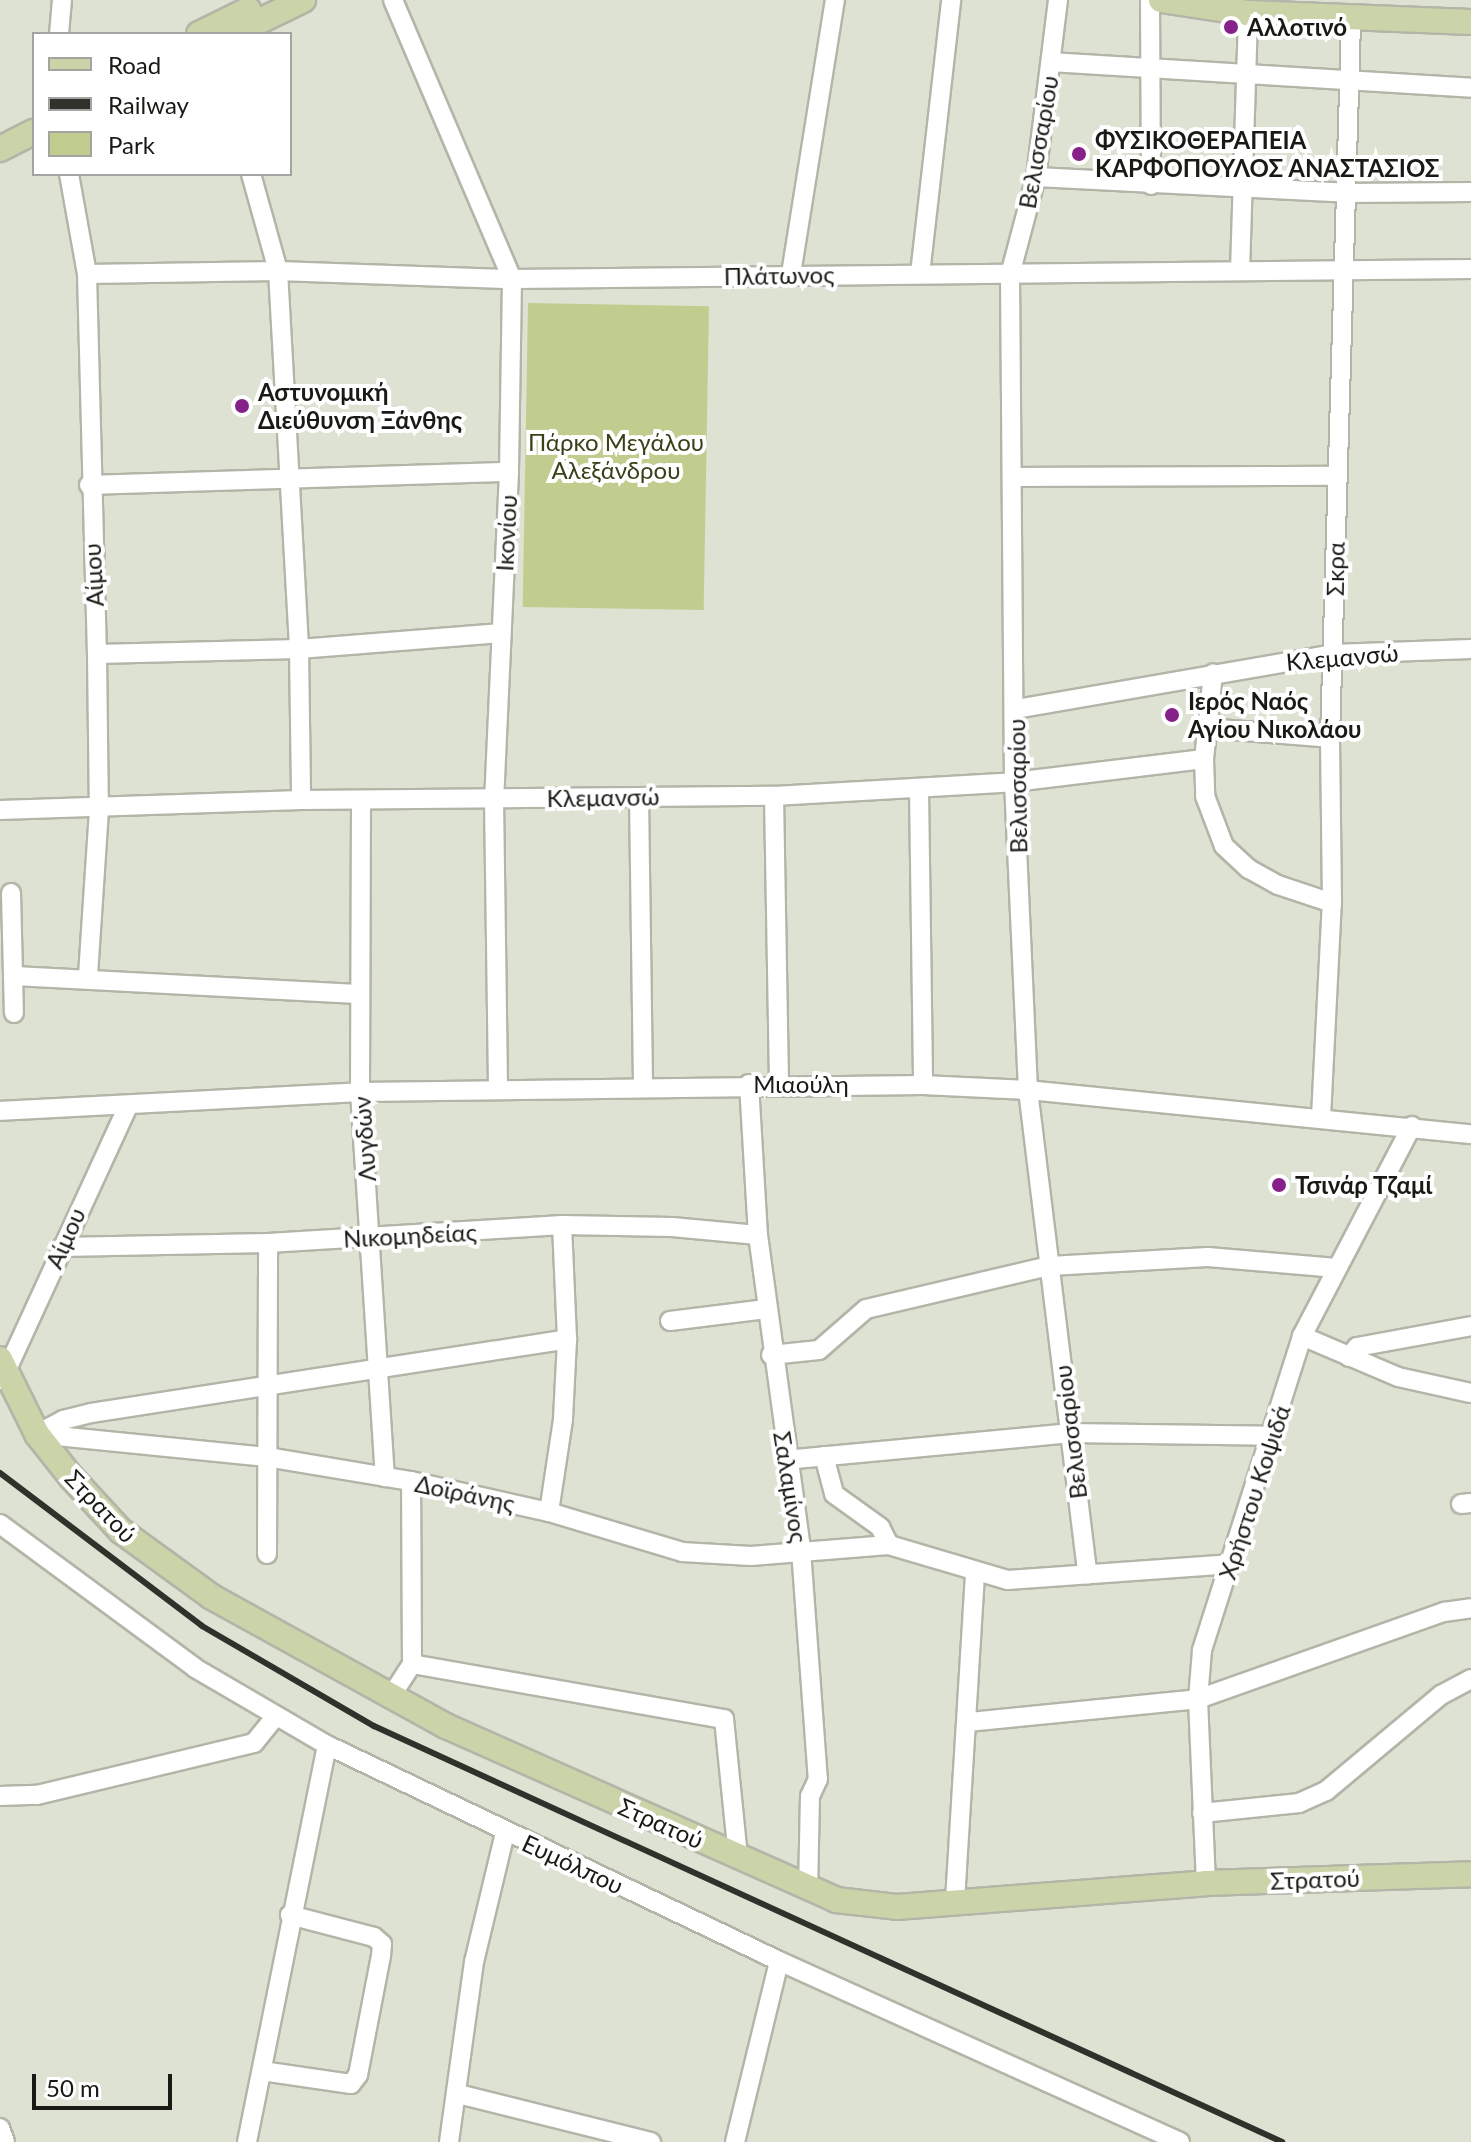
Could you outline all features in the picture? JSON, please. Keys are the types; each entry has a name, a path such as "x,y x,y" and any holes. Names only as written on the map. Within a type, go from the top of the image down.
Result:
{"main road":[{"path":"214,32 268,0"},
{"path":"214,32 303,0"},
{"path":"1172,1 1248,13 1351,20 1471,22"},
{"path":"0,132 32,116"},
{"path":"0,149 32,133"},
{"name":"Στρατού","path":"2,1372 37,1434 121,1531 155,1559 285,1642 390,1698 808,1889 875,1908 1206,1883 1471,1874"}],"street":[{"path":"59,32 62,0"},
{"name":"Ικονίου","path":"393,0 512,279 509,472 494,799 498,1089"},
{"path":"791,274 835,0"},
{"path":"920,274 951,0"},
{"name":"Βελισσαρίου","path":"1058,0 1036,177 1010,275 1016,709 1014,782 1028,1090 1087,1574"},
{"path":"1150,0 1151,185"},
{"path":"1240,271 1248,13"},
{"name":"Σκρα","path":"1321,1117 1332,903 1330,738 1351,20"},
{"path":"1051,62 1245,70 1471,88"},
{"name":"Αίμου","path":"69,176 87,274 89,485 97,654 99,810 88,977"},
{"path":"252,176 278,271 299,649 301,800"},
{"path":"1036,177 1347,193 1471,192"},
{"name":"Πλάτωνος","path":"87,274 278,271 512,279 1471,269"},
{"path":"89,485 509,472"},
{"path":"1013,477 1338,476"},
{"path":"97,654 299,649 501,633"},
{"name":"Κλεμανσώ","path":"1016,709 1333,654 1471,649"},
{"path":"1213,673 1204,759 1205,796 1224,846 1249,869 1278,885 1332,903"},
{"path":"1207,728 1330,738"},
{"name":"Κλεμανσώ","path":"0,810 99,810 301,800 361,802 774,796 919,790 1204,759"},
{"path":"919,790 923,1085"},
{"path":"774,796 779,1083"},
{"path":"639,797 643,1086"},
{"name":"Λυγδών","path":"361,802 360,1092 385,1477"},
{"path":"11,893 14,1013"},
{"path":"14,976 88,977 359,994"},
{"name":"Μιαούλη","path":"0,1111 360,1092 779,1083 923,1085 1028,1090 1471,1134"},
{"name":"Σαλαμίνος","path":"749,1084 758,1235 785,1460 801,1550 818,1779 810,1796 808,1889"},
{"name":"Αίμου","path":"2,1372 128,1106"},
{"name":"Χρήστου Κοψιδά","path":"1206,1883 1198,1699 1202,1650 1273,1436 1302,1336 1412,1126"},
{"path":"549,1512 567,1339 562,1225"},
{"name":"Νικομηδείας","path":"62,1247 268,1243 562,1225 672,1227 758,1235"},
{"path":"267,1554 268,1243"},
{"path":"771,1355 819,1350 866,1309 1050,1266 1208,1257 1337,1268"},
{"path":"670,1321 766,1309"},
{"path":"1349,1357 1357,1347 1471,1326"},
{"path":"1302,1336 1398,1377 1471,1393"},
{"path":"37,1434 63,1420 91,1413 268,1386 378,1365 567,1339"},
{"path":"785,1460 1069,1433 1273,1436"},
{"name":"Δοϊράνης","path":"37,1434 267,1457 411,1481 549,1512 682,1552 751,1556 889,1545 1008,1580 1232,1564"},
{"path":"824,1456 834,1494 880,1527 889,1545"},
{"path":"390,1698 412,1664 411,1481"},
{"name":"Ευμόλπου","path":"0,1524 195,1668 327,1745 505,1833 779,1961 1180,2142"},
{"path":"955,1901 969,1722 975,1572"},
{"path":"969,1722 1198,1699 1444,1612 1471,1608"},
{"path":"412,1664 724,1719 738,1857"},
{"path":"1202,1813 1299,1803 1326,1791 1441,1695 1471,1679"},
{"path":"0,1796 37,1795 254,1743 275,1717"},
{"path":"247,2142 290,1915 327,1745"},
{"path":"449,2142 474,1962 505,1833"},
{"path":"262,2071 351,2084 358,2075 381,1956 382,1944 374,1937 290,1915"},
{"path":"735,2142 779,1961"},
{"path":"458,2094 651,2142"},
{"path":"0,2128 5,2142"}],"green space":[{"name":"Πάρκο Μεγάλου Αλεξάνδρου","path":"528,303 709,306 704,610 523,607"}],"railway":[{"path":"0,1473 202,1626 374,1726 1282,2142"}],"place":[{"name":"Αλλοτινό","path":"1231,27"},
{"name":"ΦΥΣΙΚΟΘΕΡΑΠΕΙΑ ΚΑΡΦΟΠΟΥΛΟΣ ΑΝΑΣΤΑΣΙΟΣ","path":"1079,154"},
{"name":"Αστυνομική Διεύθυνση Ξάνθης","path":"242,406"},
{"name":"Ιερός Ναός Αγίου Νικολάου","path":"1172,715"},
{"name":"Τσινάρ Τζαμί","path":"1279,1185"}]}
